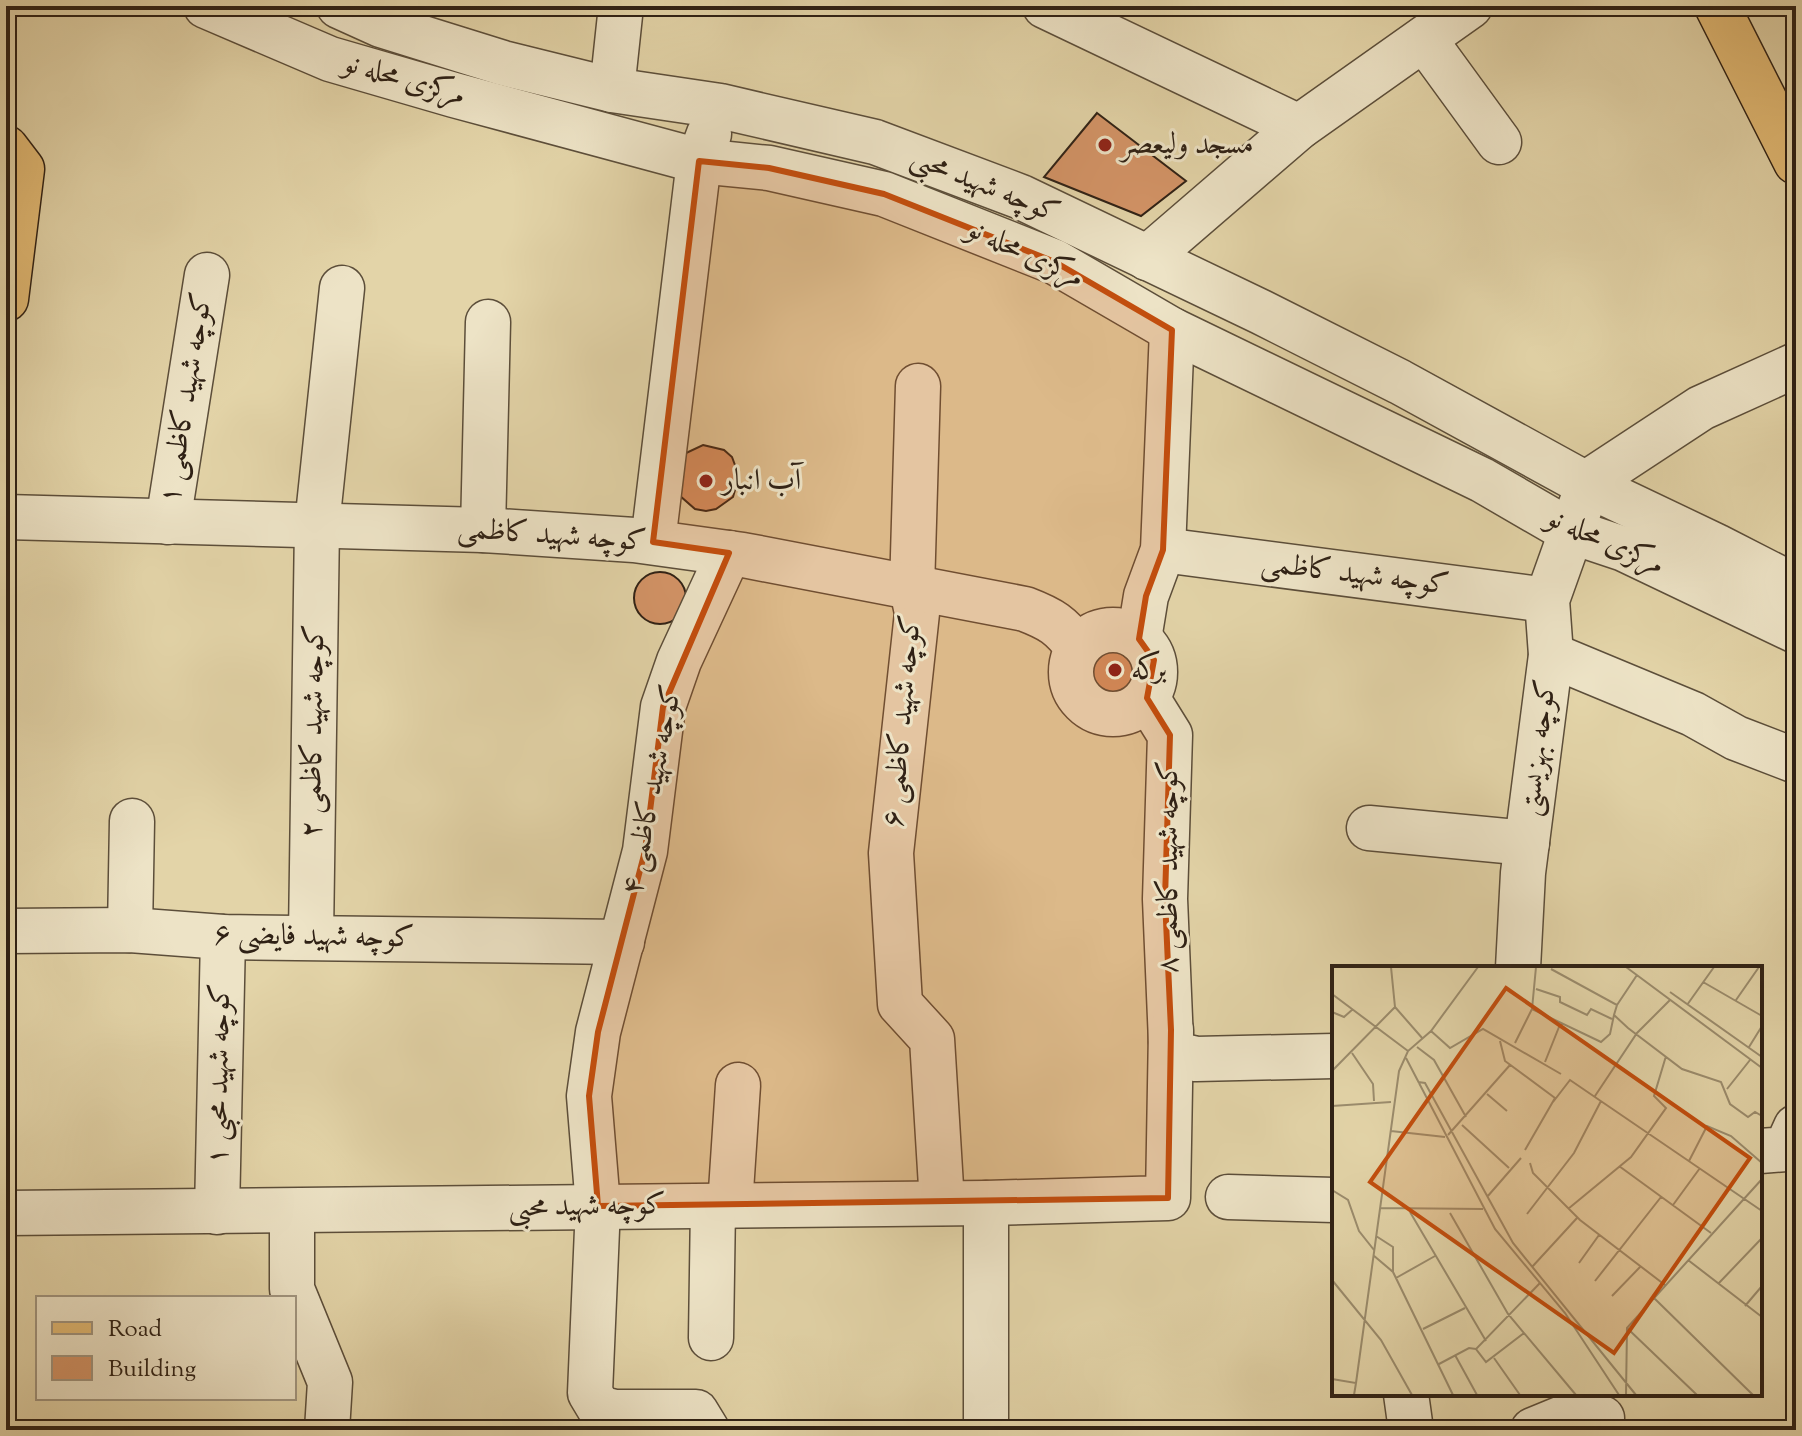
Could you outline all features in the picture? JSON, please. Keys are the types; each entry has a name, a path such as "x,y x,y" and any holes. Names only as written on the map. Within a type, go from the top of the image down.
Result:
{"main road":[{"path":"1717,6 1796,162"},
{"path":"6,299 11,161"}],"street":[{"name":"مرکزی محله نو","path":"206,6 330,59 699,161 769,168 884,194 1055,262 1172,330 1482,480 1570,531 1624,549 1796,631"},
{"name":"کوچه شهید محبی","path":"339,6 381,25 503,63 612,90 720,106 875,142 1021,197 1400,382 1588,485"},
{"path":"612,90 621,6"},
{"path":"1045,6 1299,127"},
{"path":"1147,258 1299,127 1470,6"},
{"path":"1424,39 1499,142"},
{"path":"653,542 699,161 720,106"},
{"name":"کوچه شهید کاظمی ۱","path":"168,522 207,275"},
{"name":"کوچه شهید کاظمی ۲","path":"311,936 317,525 342,288"},
{"path":"483,530 488,322"},
{"path":"1139,639 1146,596 1163,550 1172,330"},
{"path":"1588,485 1701,408 1796,365"},
{"name":"کوچه شهید کاظمی ۶","path":"918,386 912,589 917,613 891,853 900,1004 932,1039 942,1203"},
{"name":"مرکزی محله نو","path":"1588,485 1796,587"},
{"name":"کوچه بهزیستی","path":"1518,966 1523,873 1551,655 1547,600 1588,485"},
{"name":"کوچه شهید کاظمی","path":"6,517 483,530 653,542 729,553 1025,609 1052,619 1078,648"},
{"name":"کوچه شهید کاظمی","path":"1163,550 1547,600"},
{"name":"کوچه شهید کاظمی ۴","path":"707,1430 696,1412 615,1412 599,1408 590,1393 598,1206 589,1096 598,1032 645,851 663,707 679,661 729,553"},
{"path":"1107,630 1124,631 1139,639 1154,660 1153,686 1147,698 1123,714 1108,715 1094,711 1082,702 1070,676 1071,661 1078,648 1090,636 1107,630"},
{"path":"1551,655 1693,714 1736,738 1796,761"},
{"name":"کوچه شهید کاظمی ۸","path":"1147,698 1170,735 1165,899 1171,1036 1168,1198"},
{"path":"130,930 132,821"},
{"path":"1369,828 1527,843"},
{"name":"کوچه شهید فایضی ۶","path":"6,931 130,930 223,937 622,942"},
{"name":"کوچه شهید محبی ۱","path":"217,1212 223,937"},
{"path":"1171,1036 1179,1055 1196,1059 1332,1056"},
{"path":"711,1338 722,1206 738,1085"},
{"path":"1762,1151 1786,1149 1796,1127"},
{"path":"1228,1197 1332,1200"},
{"name":"کوچه شهید محبی","path":"6,1213 986,1203 1168,1198"},
{"path":"986,1203 986,1430"},
{"path":"292,1211 292,1289 295,1296"},
{"path":"296,1299 330,1382 327,1430"},
{"path":"1406,1396 1411,1430"},
{"path":"1533,1430 1572,1414 1602,1414"}],"highlighted area":[{"path":"699,161 769,168 884,194 1055,262 1172,330 1163,550 1146,596 1139,639 1154,660 1147,698 1170,735 1165,899 1171,1030 1168,1198 598,1206 589,1096 598,1032 645,851 663,707 729,553 653,542"}],"building":[{"name":"مسجد ولیعصر","path":"1097,113 1186,181 1141,216 1044,177"},
{"name":"آب انبار","path":"703,445 724,450 732,457 739,476 733,497 716,509 706,511 695,509 679,495 684,454"},
{"path":"660,572 678,580 686,598 678,616 660,624 642,616 634,598 642,580"},
{"name":"برکه","path":"1115,642 1137,651 1146,673 1137,695 1115,704 1093,695 1084,673 1093,651"}],"place":[{"name":"مسجد ولیعصر","path":"1105,145"},
{"name":"آب انبار","path":"706,481"},
{"name":"برکه","path":"1115,670"}]}
